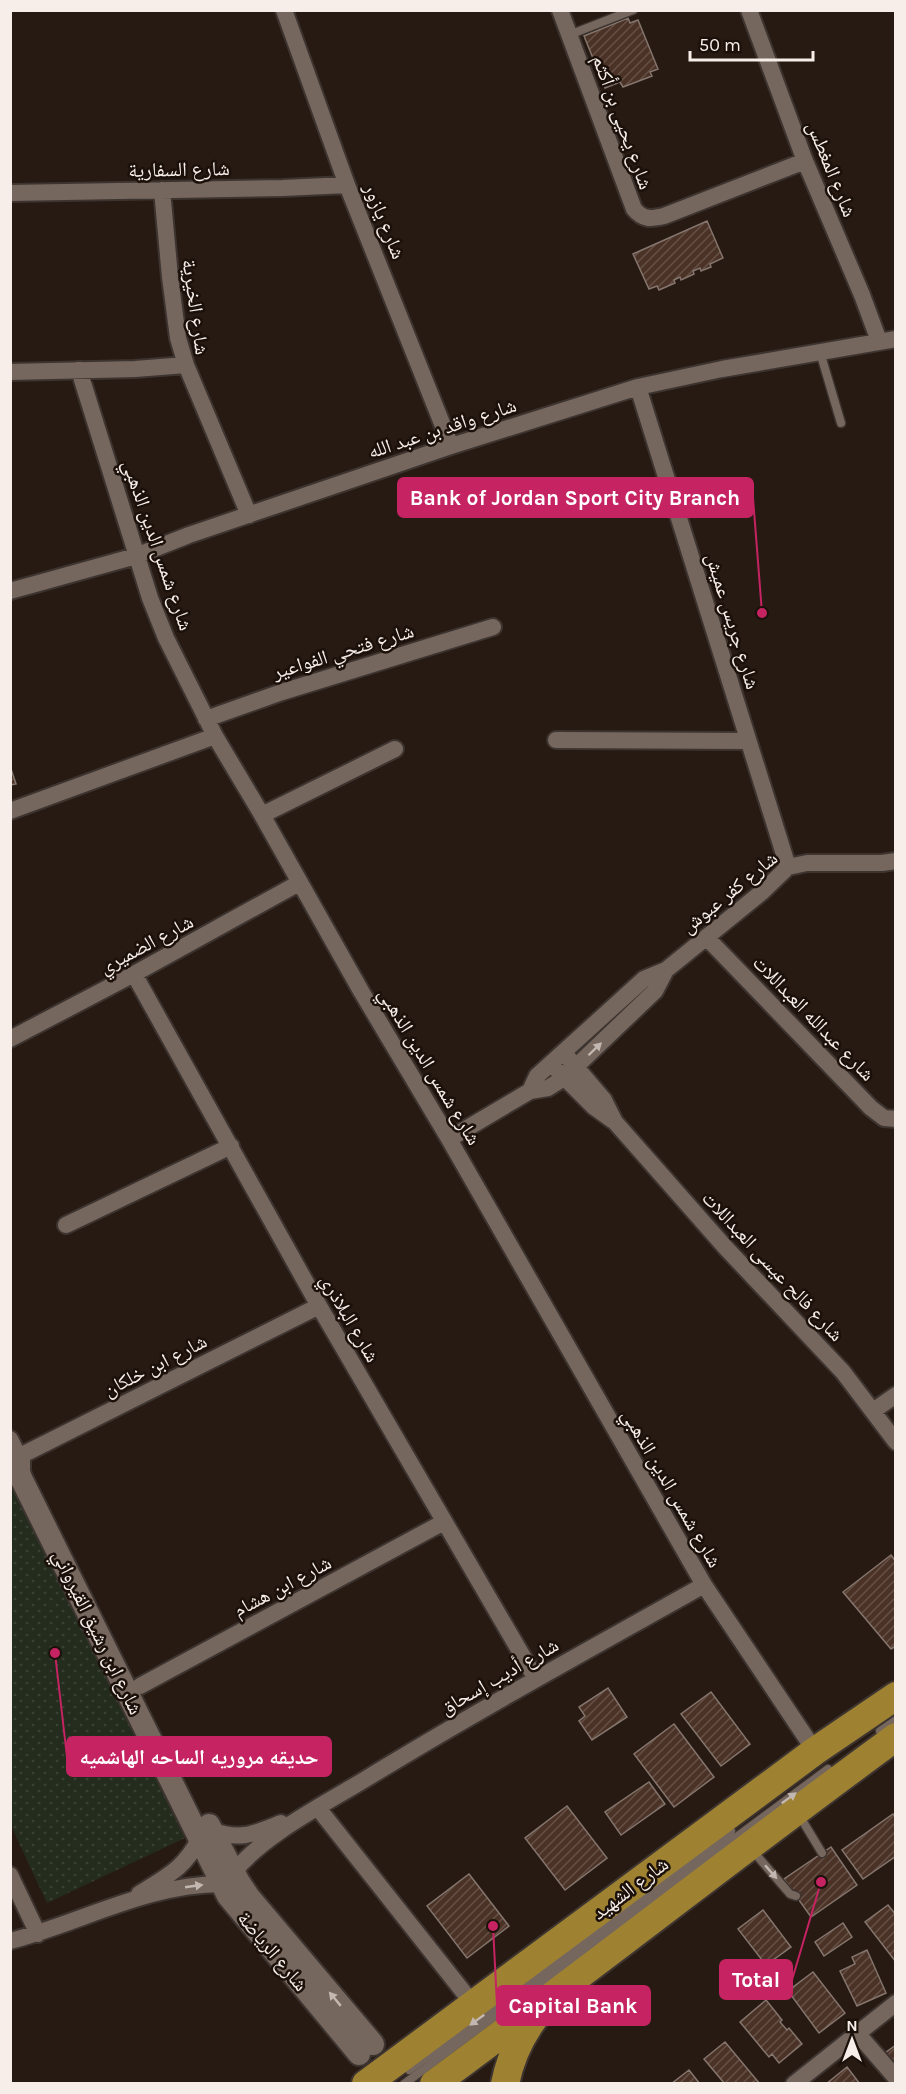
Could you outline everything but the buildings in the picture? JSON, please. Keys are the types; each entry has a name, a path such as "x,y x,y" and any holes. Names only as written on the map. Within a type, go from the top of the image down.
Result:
{"highway":[{"name":"شارع الشهيد","path":"366,2084 473,2004 826,1758 896,1696"},
{"name":"شارع الشهيد","path":"434,2084 551,1998 796,1810 880,1733"},
{"path":"505,2084 520,2042 534,2019 551,1998"}],"main road":[{"name":"شارع ابن رشيق القيرواني","path":"13,1452 29,1468 140,1686 206,1834"},
{"name":"شارع ابن رشيق القيرواني","path":"13,1452 21,1478 206,1834"},
{"name":"شارع الرياضة","path":"206,1834 228,1878 234,1904 366,2049"}],"street":[{"name":"شارع يازور","path":"284,10 347,184 451,446"},
{"name":"شارع يحيى بن أكثم","path":"560,10 634,209 641,216 647,219 664,216 804,161"},
{"name":"شارع المغطس","path":"749,10 804,161 862,295 887,340"},
{"name":"شارع السفارية","path":"10,193 283,188 347,184"},
{"name":"شارع الخيرية","path":"10,372 186,365 178,338 162,190"},
{"name":"شارع واقد بن عبد الله","path":"10,591 136,556 189,535 451,446 638,387 722,369 887,340"},
{"path":"186,365 249,515"},
{"name":"شارع شمس الدين الذهبي","path":"79,370 150,598 166,638 215,736 704,1585 826,1758"},
{"name":"شارع جريس عميش","path":"638,387 789,867"},
{"name":"شارع فتحي الفواعير","path":"206,719 282,692 493,627"},
{"path":"10,811 215,736"},
{"path":"556,740 748,741"},
{"path":"262,815 395,748"},
{"name":"شارع كفر عبوش","path":"530,1091 537,1076 644,979 666,970 789,867 807,863 896,861"},
{"name":"شارع الضميري","path":"10,1039 300,884"},
{"name":"شارع عبدالله العبداللات","path":"707,938 871,1108 884,1118 896,1119"},
{"name":"شارع كفر عبوش","path":"449,1139 530,1091 548,1088 570,1072 655,991 666,970"},
{"name":"شارع البلاذري","path":"134,974 319,1306 536,1679"},
{"name":"شارع فالح عيسى العبداللات","path":"558,1058 594,1107 615,1122 725,1247 843,1372 896,1442"},
{"path":"66,1225 231,1146"},
{"name":"شارع ابن خلكان","path":"13,1452 319,1306"},
{"path":"873,1411 896,1395"},
{"name":"شارع ابن هشام","path":"140,1686 444,1522"},
{"name":"شارع أديب إسحاق","path":"228,1878 251,1853 318,1808 536,1679 704,1585"},
{"path":"318,1808 473,2004"},
{"name":"شارع أديب إسحاق","path":"206,1834 246,1836 318,1808"},
{"path":"126,1902 181,1866 206,1834"},
{"path":"10,1875 38,1934"},
{"path":"10,1941 38,1934 126,1902 228,1878"},
{"path":"794,2084 896,2003"},
{"path":"857,2033 896,2078"}],"lane":[{"path":"569,35 633,10"},
{"path":"820,351 842,423"},
{"path":"880,1733 895,1710"},
{"path":"880,1733 896,1720"},
{"path":"402,2080 826,1758"},
{"path":"402,2080 826,1758"},
{"path":"796,1810 822,1853"},
{"path":"748,1845 790,1894 796,1896"}],"green space":[{"path":"10,1480 187,1837 47,1903 11,1826"}],"place":[{"name":"Bank of Jordan Sport City Branch","path":"762,613"},
{"name":"حديقه مروريه الساحه الهاشميه","path":"55,1653"},
{"name":"Total","path":"821,1882"},
{"name":"Capital Bank","path":"493,1926"}]}
